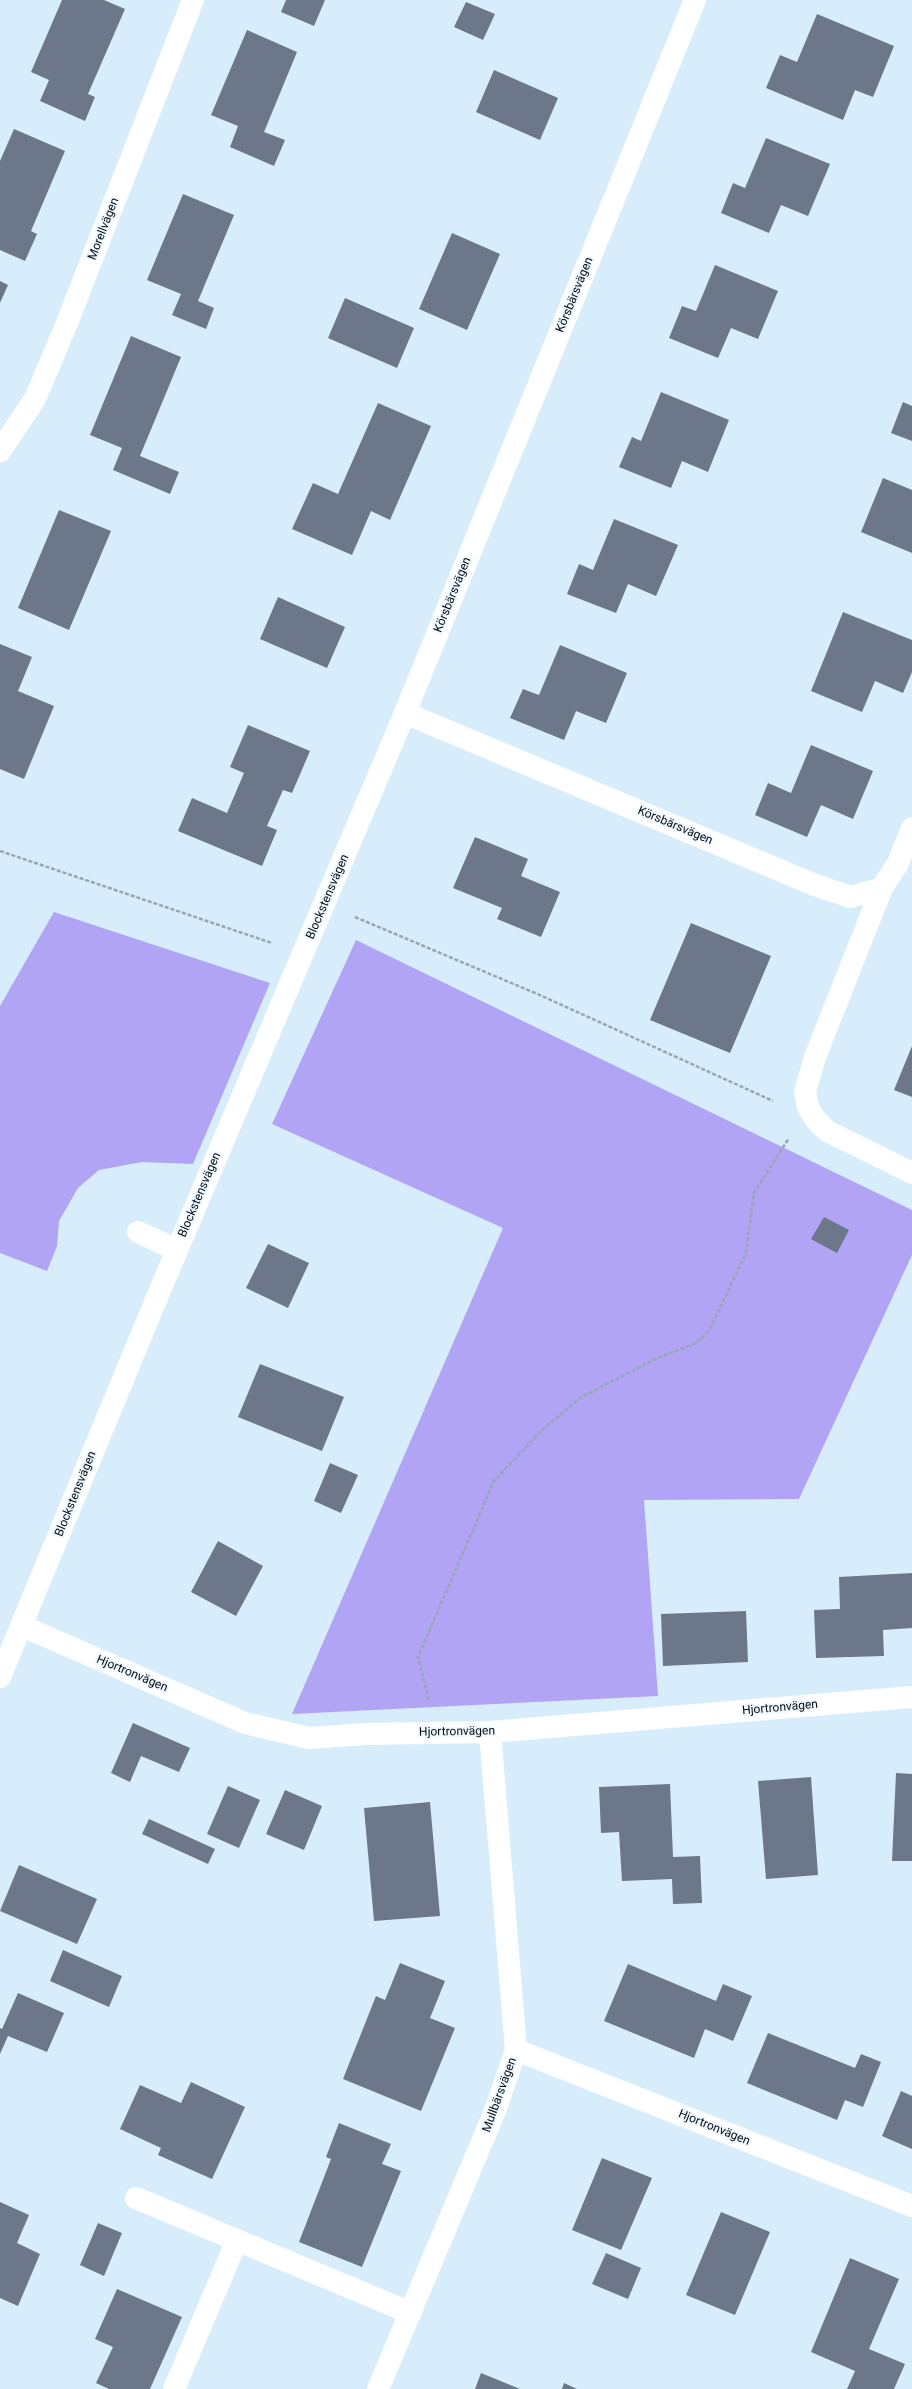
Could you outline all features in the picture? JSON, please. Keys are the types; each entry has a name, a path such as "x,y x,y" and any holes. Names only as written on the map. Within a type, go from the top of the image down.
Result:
{"street":[{"name":"Morellvägen","path":"0,451 35,399 64,330 193,0"},
{"name":"Körsbärsvägen","path":"695,0 405,713 815,885 851,897 882,888"},
{"name":"Blockstensvägen","path":"0,1678 177,1250 405,713"},
{"path":"912,828 898,863 882,888 815,1057 805,1092 808,1107 816,1119 827,1130 912,1173"},
{"path":"138,1232 177,1250"},
{"name":"Hjortronvägen","path":"22,1626 245,1723 309,1738 490,1732 912,1697"},
{"name":"Mullbärsvägen","path":"378,2389 411,2314 495,2111 516,2050 490,1732"},
{"name":"Hjortronvägen","path":"516,2050 912,2206"},
{"path":"136,2198 411,2314"},
{"path":"174,2389 237,2240"}],"path":[{"path":"0,851 303,954"},
{"path":"325,904 542,996 772,1101 808,1107 754,1194 746,1253 711,1327 704,1336 694,1344 655,1359 580,1398 540,1432 494,1481 418,1656 419,1665 438,1733"}],"shaded area":[{"path":"54,912 270,983 193,1164 142,1162 99,1170 78,1188 59,1221 57,1246 47,1271 0,1253 0,1006"},
{"path":"356,940 912,1210 912,1255 799,1499 644,1500 658,1696 292,1714 503,1228 272,1124"}],"building":[{"path":"62,0 104,0 125,9 88,94 95,97 85,121 40,101 49,80 31,72"},
{"path":"286,0 325,0 314,26 281,12"},
{"path":"466,2 495,14 483,40 454,27"},
{"path":"817,14 894,46 873,97 855,90 843,120 766,88 780,55 797,62"},
{"path":"247,30 297,52 264,132 285,140 274,166 230,147 238,126 211,115"},
{"path":"494,70 558,98 540,140 476,112"},
{"path":"14,129 65,151 31,231 37,234 25,261 0,250 0,161"},
{"path":"766,138 830,164 808,216 781,205 769,233 721,213 733,183 745,188"},
{"path":"183,194 234,215 198,301 214,308 206,329 172,315 181,294 147,280"},
{"path":"452,233 500,254 467,330 419,309"},
{"path":"715,265 778,291 758,339 731,328 718,358 669,338 682,306 696,311"},
{"path":"0,281 8,285 0,303"},
{"path":"345,298 414,328 397,368 328,338"},
{"path":"131,336 181,357 140,456 179,472 170,494 113,470 122,448 90,435"},
{"path":"661,392 729,420 708,472 682,461 671,488 619,467 632,437 641,441"},
{"path":"903,402 912,406 912,441 891,433"},
{"path":"378,403 431,426 390,520 371,511 352,555 292,529 313,483 338,494"},
{"path":"883,478 912,490 912,553 861,532"},
{"path":"59,510 111,531 69,630 18,608"},
{"path":"614,519 678,545 656,596 628,584 616,613 567,594 579,564 593,570"},
{"path":"278,597 345,627 327,668 260,639"},
{"path":"843,612 912,640 912,672 903,693 875,681 862,712 811,691"},
{"path":"0,644 32,657 18,691 54,706 24,779 0,769"},
{"path":"560,645 627,673 606,723 576,711 564,740 510,718 523,689 539,695"},
{"path":"248,725 310,751 292,793 283,790 267,826 277,830 262,866 178,831 192,798 227,813 244,773 230,767"},
{"path":"811,745 873,771 853,819 821,805 807,837 755,815 768,783 791,793"},
{"path":"475,837 528,859 521,876 560,892 541,937 497,919 502,908 453,888"},
{"path":"691,923 771,956 730,1053 650,1020"},
{"path":"912,1046 912,1097 894,1090"},
{"path":"824,1217 849,1230 837,1253 811,1239"},
{"path":"268,1244 309,1263 288,1308 246,1288"},
{"path":"260,1364 344,1397 322,1451 238,1417"},
{"path":"330,1463 358,1475 341,1513 314,1501"},
{"path":"218,1541 263,1566 236,1616 191,1592"},
{"path":"912,1573 912,1628 883,1630 884,1656 816,1658 814,1610 840,1609 839,1577"},
{"path":"746,1611 748,1662 663,1666 661,1614"},
{"path":"133,1723 190,1748 179,1772 141,1756 130,1782 111,1773"},
{"path":"896,1773 912,1774 912,1861 892,1861"},
{"path":"811,1777 818,1875 766,1879 758,1781"},
{"path":"670,1784 673,1857 700,1856 702,1903 673,1904 672,1879 622,1881 619,1832 601,1833 599,1787"},
{"path":"228,1786 260,1800 239,1848 207,1834"},
{"path":"285,1790 322,1806 304,1850 266,1834"},
{"path":"430,1802 440,1916 374,1921 364,1808"},
{"path":"149,1819 215,1849 208,1864 142,1834"},
{"path":"19,1865 97,1899 77,1944 0,1911"},
{"path":"63,1950 122,1976 109,2007 50,1981"},
{"path":"400,1963 445,1981 430,2018 455,2028 421,2111 343,2079 376,1996 385,2000"},
{"path":"628,1964 716,2001 723,1984 752,1996 733,2041 705,2029 694,2058 604,2021"},
{"path":"18,1993 64,2013 47,2052 8,2036 0,2054 0,2028 2,2029"},
{"path":"768,2033 855,2068 861,2054 881,2062 863,2107 845,2100 837,2120 747,2083"},
{"path":"191,2082 245,2107 212,2179 158,2155 161,2148 120,2129 140,2085 181,2103"},
{"path":"901,2091 912,2096 912,2149 882,2136"},
{"path":"339,2123 391,2144 382,2164 401,2171 362,2267 299,2242 331,2159 326,2157"},
{"path":"602,2158 652,2178 621,2250 572,2230"},
{"path":"0,2202 29,2215 17,2243 40,2254 18,2306 0,2298"},
{"path":"721,2212 770,2232 735,2315 686,2295"},
{"path":"98,2223 122,2233 104,2276 80,2265"},
{"path":"606,2253 641,2268 628,2299 592,2284"},
{"path":"850,2258 899,2279 869,2349 905,2364 894,2389 847,2389 855,2371 811,2352"},
{"path":"117,2289 182,2317 150,2389 109,2389 96,2383 113,2347 95,2339"},
{"path":"481,2373 520,2389 475,2389"},
{"path":"564,2383 577,2389 562,2389"}]}
